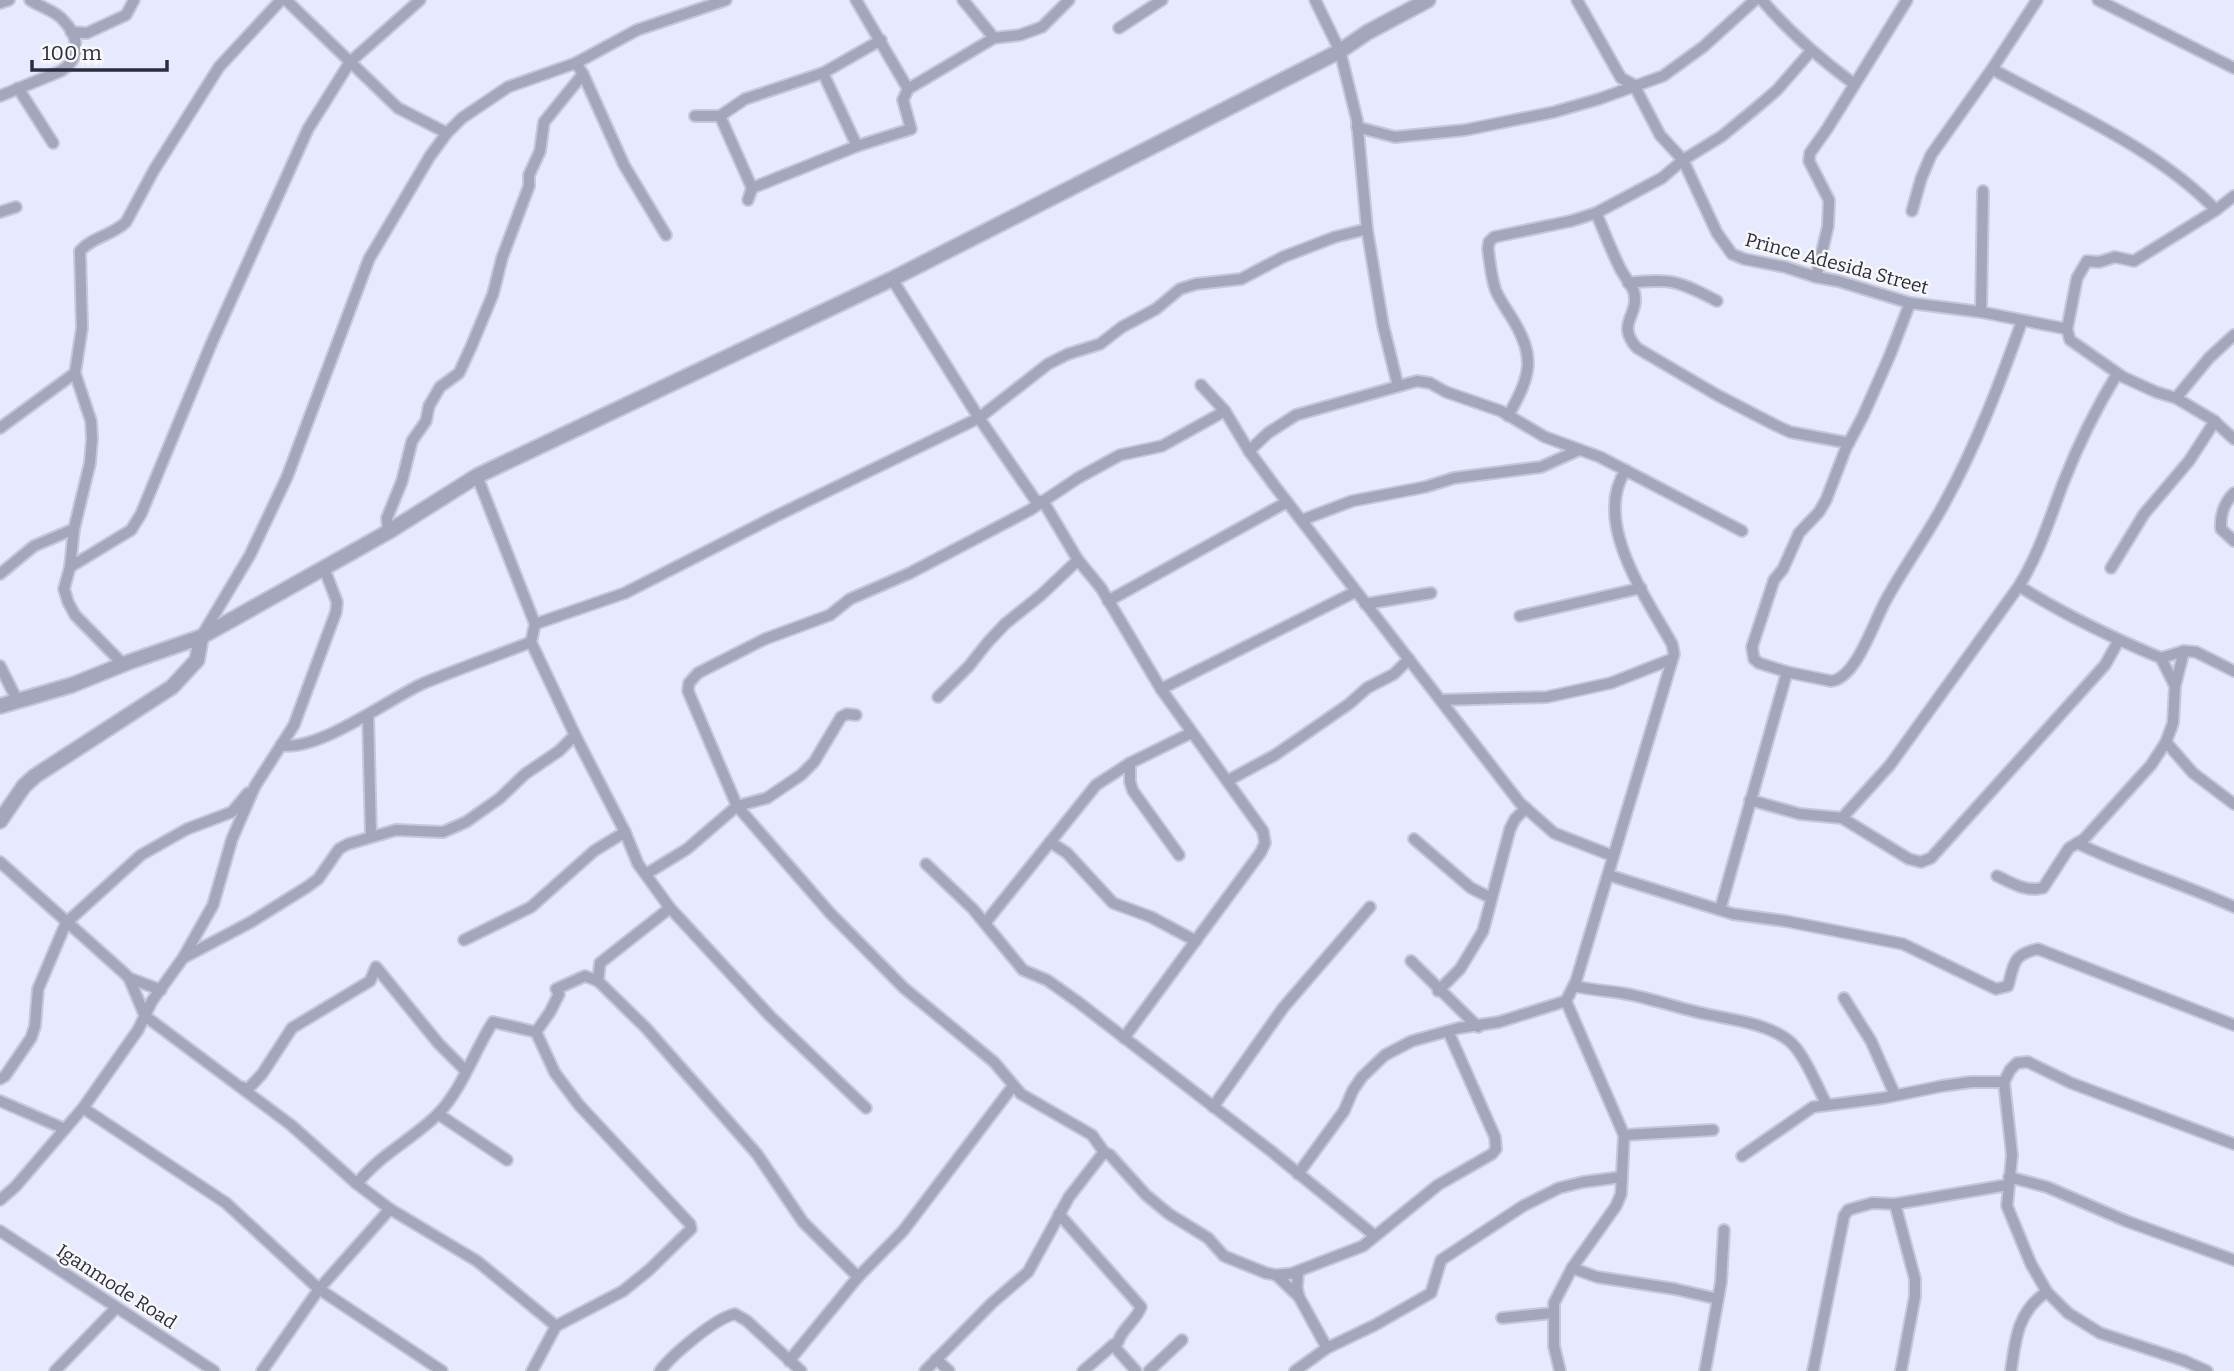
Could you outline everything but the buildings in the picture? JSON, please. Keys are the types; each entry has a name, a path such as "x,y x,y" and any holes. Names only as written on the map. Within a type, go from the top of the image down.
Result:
{"street":[{"path":"0,3 9,0"},
{"path":"0,96 70,65 77,52 71,32 62,18 30,0"},
{"path":"71,32 87,33 126,15 134,0"},
{"path":"123,664 75,615 64,589 70,567 74,529 90,463 92,439 91,421 75,373 82,328 80,251 90,242 126,222 167,148 219,67 284,0 398,108 447,133"},
{"path":"70,567 131,530 141,514 212,342 308,129 350,62 420,0"},
{"path":"0,821 24,786 36,776 134,713 179,680 197,660 201,637 250,555 287,477 369,259 430,156 447,133 478,106 508,87 576,63 636,30 726,0"},
{"path":"856,0 908,89"},
{"path":"963,0 994,38"},
{"path":"752,188 858,146 911,129 903,100 908,89 994,38 1020,35 1042,27 1069,0"},
{"path":"1119,29 1162,0"},
{"path":"1315,0 1340,51 1357,127 1367,229 1382,325 1398,386"},
{"path":"0,706 72,685 201,637 388,532 477,477 892,279 1340,51 1368,32 1429,0"},
{"name":"Prince Adesida Street","path":"1577,0 1621,78 1634,85 1660,135 1683,160 1717,233 1732,254 1839,281 1910,303 1981,312 2067,329"},
{"path":"1357,127 1395,138 1465,130 1554,112 1599,99 1662,76 1703,47 1755,0"},
{"path":"1762,0 1811,51 1854,84"},
{"path":"1816,277 1828,226 1829,200 1809,161 1810,153 1907,0"},
{"path":"1912,211 1931,155 1992,69 2036,0"},
{"path":"2098,0 2234,68"},
{"path":"695,116 720,116 745,99 823,73 881,40"},
{"path":"1053,191 1340,51"},
{"path":"1508,416 1525,386 1529,373 1527,352 1495,288 1489,242 1494,237 1559,224 1596,212 1662,178 1683,160 1722,136 1756,108 1777,90 1811,51"},
{"path":"576,63 624,165 666,235"},
{"path":"1992,69 2053,100 2144,153 2199,192 2216,210"},
{"path":"823,73 858,146"},
{"path":"388,532 387,518 402,481 412,441 426,421 429,406 440,387 459,373 494,294 502,258 529,186 529,175 540,151 544,122 583,74"},
{"path":"18,88 53,143"},
{"path":"720,116 752,188 748,200"},
{"path":"1981,312 1983,191"},
{"path":"2234,195 2216,210 2134,261 2115,257 2099,262 2087,261 2077,278 2067,329 2070,340 2117,374 2155,392 2176,398 2216,421 2234,439"},
{"path":"0,212 16,207"},
{"path":"1596,212 1634,292 1634,304 1627,328 1628,338 1637,348 1717,395 1790,432 1849,443"},
{"path":"535,624 625,593 775,516 979,418 1048,364 1068,354 1100,344 1122,327 1156,309 1180,289 1196,284 1241,279 1283,257 1335,237 1367,229"},
{"path":"892,279 979,418 1036,501 1042,501"},
{"path":"1628,282 1669,280 1688,285 1717,301"},
{"path":"1910,303 1890,355 1819,512 1799,533 1783,569 1774,580 1754,638 1752,653 1759,663 1787,672 1838,681 1849,670 1946,500 1999,385 2022,321"},
{"path":"2176,398 2209,358 2234,335"},
{"path":"0,428 75,373"},
{"path":"1842,818 1890,765 2019,586 2032,565 2064,480 2117,374"},
{"path":"1249,451 1268,433 1296,415 1417,381 1430,383 1446,392 1501,411 1545,437 1626,470 1742,531"},
{"path":"1201,385 1225,411 1249,451 1355,592 1526,808 1554,832 1613,856"},
{"path":"1225,411 1162,446 1120,455 910,573 850,599 830,615 765,639 692,678 689,683 690,697 737,806 838,922 904,988 995,1062 1021,1094 1092,1135 1104,1152 1110,1155 1146,1195 1208,1238 1224,1255 1266,1273 1298,1273 1363,1246 1438,1185 1492,1154 1496,1149 1495,1137 1448,1031"},
{"path":"2111,568 2144,514 2196,452 2216,421"},
{"path":"1302,520 1352,501 1424,487 1454,478 1541,467 1579,450"},
{"path":"1297,1174 1344,1111 1353,1090 1373,1066 1398,1047 1448,1031 1478,1027 1566,1001 1574,986 1674,654 1672,644 1627,560 1616,524 1615,494 1626,470"},
{"path":"477,477 535,624 531,642 625,832 638,864 670,908 770,1016 866,1108"},
{"path":"2234,493 2227,499 2220,515 2221,530 2234,541"},
{"path":"1042,501 1078,560 1108,601 1161,689 1263,831 1265,843 1124,1038"},
{"path":"1108,601 1287,502"},
{"path":"0,574 34,546 74,529"},
{"path":"937,696 969,666 996,633 1078,560"},
{"path":"0,1200 15,1187 83,1108 132,1038 152,1001 184,958 213,905 232,839 255,786 294,725 336,612 337,602 324,568"},
{"path":"2019,586 2047,604 2161,659 2175,686"},
{"path":"1520,616 1641,588"},
{"path":"1161,689 1355,592"},
{"path":"1365,604 1431,593"},
{"path":"1750,800 1800,814 1842,818 1909,859 1922,862 1931,858 2105,665 2119,640"},
{"path":"281,745 287,747 306,743 368,716 421,685 531,642"},
{"path":"2161,659 2184,651 2196,652 2233,668"},
{"path":"1997,876 2020,887 2035,890 2043,888 2068,848 2084,839 2151,765 2166,742 2173,723 2175,686 2184,651"},
{"path":"1441,700 1547,698 1611,683 1672,659"},
{"path":"1227,781 1275,755 1349,704 1367,688 1394,674 1409,660"},
{"path":"0,666 18,702"},
{"path":"1720,910 1787,672"},
{"path":"646,874 687,849 737,806 767,798 801,775 814,762 841,717 847,714 856,715"},
{"path":"368,716 371,836"},
{"path":"985,923 1096,785 1130,763 1191,733"},
{"path":"184,958 251,922 318,879 339,849 371,836 409,829 443,832 466,822 500,799 525,774 559,751 575,735"},
{"path":"2166,742 2193,773 2233,801"},
{"path":"1130,763 1133,791 1180,855"},
{"path":"0,1079 5,1076 31,1038 35,1026 38,989 66,923 141,855 187,829 232,812 255,786"},
{"path":"1438,991 1460,969 1483,931 1510,829 1526,808"},
{"path":"464,940 531,907 594,850 625,832"},
{"path":"1414,839 1471,888 1491,898"},
{"path":"1050,842 1067,853 1113,903 1151,917 1196,941"},
{"path":"2077,843 2106,858 2200,891 2234,907"},
{"path":"0,862 129,978 161,990"},
{"path":"926,864 985,923 1023,970 1047,980 1124,1038 1375,1236"},
{"path":"1608,875 1720,910 1903,944 1996,989 2008,986 2015,960 2024,952 2038,949 2234,1025"},
{"path":"1213,1107 1283,1008 1370,907"},
{"path":"536,1032 559,994 556,989 585,976 670,908"},
{"path":"1410,961 1478,1027"},
{"path":"598,981 600,963"},
{"path":"240,1086 248,1089 257,1080 292,1028 370,981 376,967 422,1024 466,1071"},
{"path":"585,976 598,981 646,1028 757,1154 803,1222 858,1277"},
{"path":"129,978 145,1016 291,1125 357,1184 390,1209 477,1261 556,1326"},
{"path":"1574,986 1644,998 1675,1008 1749,1023 1780,1035 1790,1041 1797,1050 1827,1105"},
{"path":"1844,998 1871,1041 1895,1095"},
{"path":"1560,1371 1554,1346 1554,1303 1572,1268 1611,1215 1621,1194 1624,1135 1566,1001"},
{"path":"357,1184 371,1168 438,1114 456,1091 493,1021 536,1032"},
{"path":"532,1371 556,1326 623,1291 691,1229 690,1223 579,1105 555,1073 536,1032"},
{"path":"2207,1371 2161,1352 2100,1333 2068,1313 2047,1293 2031,1264 2007,1206 2012,1155 2004,1082 2017,1063 2028,1062 2071,1083 2234,1144"},
{"path":"1742,1156 1813,1107 1971,1082 2004,1082"},
{"path":"789,1361 858,1277 903,1231 1013,1086"},
{"path":"0,1101 65,1129"},
{"path":"83,1108 226,1203 319,1289 442,1371"},
{"path":"438,1114 507,1160"},
{"path":"1624,1135 1713,1130"},
{"path":"925,1371 992,1303 1028,1272 1069,1197 1104,1152"},
{"path":"1295,1371 1327,1348 1376,1325 1431,1293 1441,1260 1523,1206 1559,1188 1622,1177"},
{"path":"1813,1371 1844,1216 1848,1210 1872,1203 1895,1204 2008,1181 2047,1187 2126,1221 2234,1260"},
{"path":"1895,1204 1915,1279 1915,1296 1901,1371"},
{"path":"262,1371 319,1289 390,1209"},
{"path":"1059,1214 1141,1307 1139,1315 1121,1334 1118,1342 1083,1371"},
{"path":"1705,1371 1718,1298 1724,1230"},
{"name":"Iganmode Road","path":"0,1231 214,1371"},
{"path":"1572,1268 1597,1277 1718,1298"},
{"path":"1298,1273 1299,1297 1327,1348"},
{"path":"1276,1275 1299,1297"},
{"path":"2011,1371 2017,1328 2025,1313 2039,1297 2047,1293"},
{"path":"55,1371 116,1307"},
{"path":"1502,1318 1553,1312"},
{"path":"660,1371 682,1348 734,1314 747,1321 801,1371"},
{"path":"1149,1371 1182,1340"},
{"path":"1113,1345 1136,1371"},
{"path":"936,1359 949,1371"}]}
